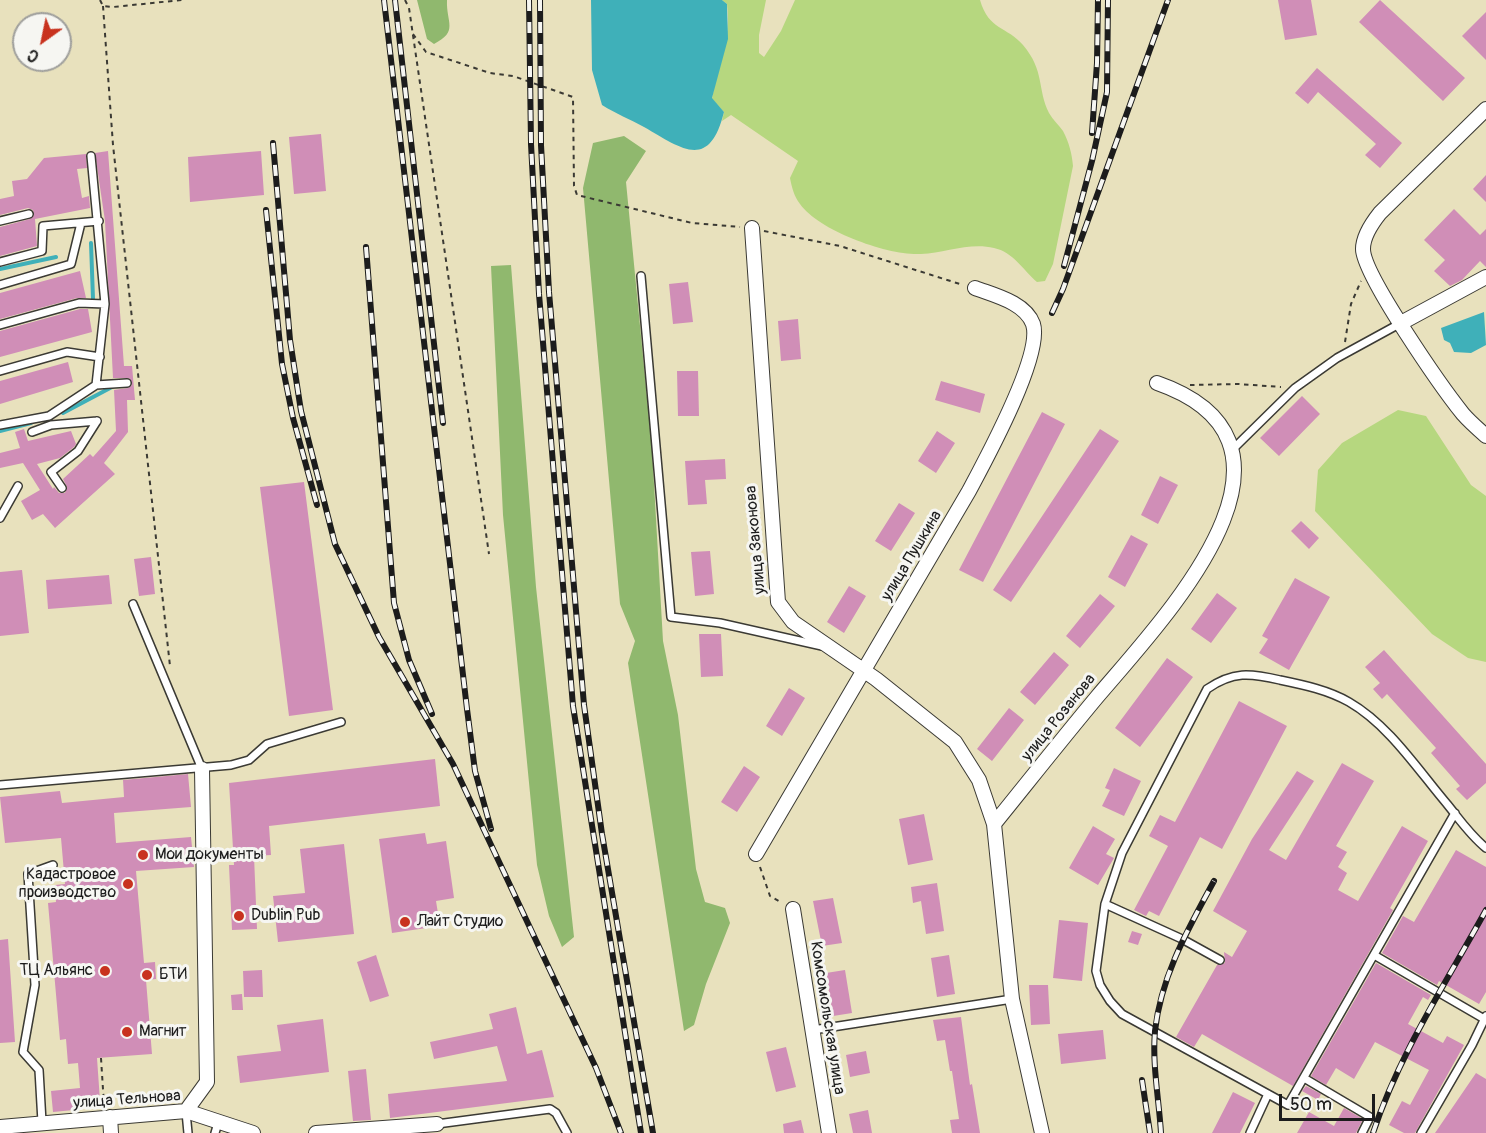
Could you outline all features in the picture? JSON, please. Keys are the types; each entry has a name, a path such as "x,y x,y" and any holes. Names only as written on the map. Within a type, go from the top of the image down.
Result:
{"street":[{"path":"1486,108 1371,225 1363,249 1371,274 1401,323 1464,415 1486,436"},
{"name":"улица Законова","path":"752,228 775,585 783,612 827,648 862,670 955,742 979,780 994,824"},
{"path":"1401,323 1486,277"},
{"name":"улица Пушкина","path":"756,854 798,786 862,670 969,491 996,440 1027,367 1033,324 1014,304 975,288"},
{"name":"улица Розанова","path":"994,824 1160,623 1203,564 1219,534 1234,478 1232,450 1225,433 1212,414 1192,398 1161,385"},
{"path":"186,1111 207,1082 202,769"},
{"path":"994,824 1012,999 1042,1133"},
{"name":"Комсомольская улица","path":"793,909 829,1133"},
{"name":"улица Тельнова","path":"0,1127 107,1115 186,1111 217,1128 253,1133"},
{"path":"107,1115 111,1133"},
{"path":"315,1133 437,1124"}],"lane":[{"path":"91,156 99,221 105,304 96,385"},
{"path":"0,221 28,214"},
{"path":"0,262 42,251 43,226 99,221"},
{"path":"0,285 71,264 81,223"},
{"path":"641,276 670,617 720,623 827,648"},
{"path":"0,325 79,303 105,304"},
{"path":"1232,450 1295,388 1338,358 1401,323"},
{"path":"0,371 67,352 100,357"},
{"path":"0,425 49,416 96,385 127,383"},
{"path":"49,416 51,425"},
{"path":"32,432 51,425 97,421 78,451 51,472 62,488"},
{"path":"0,518 18,486"},
{"path":"133,604 202,769"},
{"path":"1455,813 1288,1105 1122,1014 1100,985 1096,970 1105,904 1122,853 1207,689 1224,677 1244,674 1321,690 1363,711 1396,743 1455,813 1467,832 1486,848"},
{"path":"0,785 178,768 202,769 249,760 267,744 341,722"},
{"path":"42,1122 39,1071 24,1052 35,985 28,874 53,865"},
{"path":"1105,904 1182,939 1220,960"},
{"path":"1374,955 1486,1018 1473,1046 1421,1133"},
{"path":"812,1030 1012,999"},
{"path":"1326,1020 1334,1025"},
{"path":"1304,1078 1370,1117 1362,1133"},
{"path":"1250,1133 1268,1094"},
{"path":"437,1124 550,1109 556,1113 567,1133"},
{"path":"186,1111 188,1133"}],"path":[{"path":"100,0 103,6 113,145 171,672"},
{"path":"103,6 182,0"},
{"path":"405,0 413,34 489,554"},
{"path":"413,34 426,52 490,73 513,76 573,97 574,186 577,195 692,223 752,228 840,246 913,271 975,288"},
{"path":"1338,358 1343,349 1354,295 1361,281 1371,274"},
{"path":"1161,385 1238,384 1295,388"},
{"path":"756,854 770,896 793,909"},
{"path":"101,1058 107,1115"}],"green space":[{"path":"417,0 447,0 449,30 442,39 434,44 427,39"},
{"path":"722,0 766,0 759,35 759,53 764,57 781,31 795,0 980,0 993,23 1017,39 1030,54 1038,72 1045,104 1063,131 1071,153 1073,166 1053,264 1045,281 1037,282 1007,253 994,248 976,246 907,254 856,240 809,214 796,198 790,178 798,161 731,115 722,121 724,112 712,99 728,28 727,4"},
{"path":"624,136 646,151 626,182 652,449 663,641 678,715 696,869 705,902 725,908 730,923 706,984 694,1025 684,1031 628,663 635,641 620,604 583,188 593,143"},
{"path":"511,265 536,587 574,937 562,947 549,916 537,865 503,515 491,266"},
{"path":"1398,410 1426,416 1471,485 1486,496 1486,662 1468,658 1432,634 1315,511 1318,470 1342,443"}],"water":[{"path":"591,0 722,0 727,4 728,39 712,98 724,112 718,131 710,143 702,149 692,150 682,147 602,105 592,70"},
{"path":"1484,312 1486,345 1471,353 1454,352 1450,343 1444,340 1441,328"}],"building":[{"path":"1278,0 1311,0 1317,35 1285,40"},
{"path":"1380,0 1465,78 1443,101 1359,22"},
{"path":"1486,12 1486,60 1462,36"},
{"path":"1317,68 1402,143 1380,168 1365,155 1376,144 1318,92 1308,104 1295,93"},
{"path":"321,134 326,191 294,194 289,137"},
{"path":"108,151 124,366 132,366 135,400 127,400 128,432 104,463 115,474 55,528 43,514 32,520 21,501 40,490 23,463 0,468 0,453 20,448 15,432 24,429 28,441 71,431 76,444 74,447 60,458 37,464 53,489 54,487 59,493 65,493 67,487 63,479 90,454 93,457 116,431 114,390 128,388 132,385 129,378 113,378 105,221 95,153"},
{"path":"261,151 264,195 190,202 188,157"},
{"path":"86,154 87,168 77,169 82,198 89,196 90,208 35,219 37,246 0,256 0,227 30,219 34,215 33,210 28,208 0,215 0,199 14,196 12,181 27,179 44,158"},
{"path":"1486,175 1486,202 1473,189"},
{"path":"1454,209 1480,235 1486,229 1486,267 1480,261 1462,280 1450,286 1434,271 1445,260 1424,240"},
{"path":"80,271 86,298 77,298 0,319 0,293"},
{"path":"688,282 693,322 673,324 669,284"},
{"path":"80,309 88,309 92,332 0,357 0,331"},
{"path":"798,319 801,359 781,361 778,321"},
{"path":"68,362 73,382 0,404 0,381"},
{"path":"677,371 698,371 699,416 678,416"},
{"path":"941,381 985,394 980,413 935,400"},
{"path":"1302,396 1320,414 1279,456 1260,438"},
{"path":"1042,412 1065,424 983,582 959,570"},
{"path":"1100,429 1119,441 1011,602 993,590"},
{"path":"937,431 955,443 936,473 918,461"},
{"path":"725,459 726,479 705,480 707,504 688,505 685,461"},
{"path":"1160,476 1178,485 1158,524 1141,515"},
{"path":"304,482 333,710 289,716 260,487"},
{"path":"899,503 915,513 891,551 875,541"},
{"path":"1301,521 1319,538 1309,549 1291,531"},
{"path":"1131,535 1148,544 1125,587 1108,577"},
{"path":"710,551 714,594 695,596 691,552"},
{"path":"151,557 155,594 139,596 134,559"},
{"path":"22,570 29,633 0,636 0,572"},
{"path":"109,575 112,604 48,609 46,580"},
{"path":"1295,578 1330,597 1289,670 1259,653 1268,639 1262,636"},
{"path":"849,586 866,596 844,633 827,622"},
{"path":"1217,593 1237,608 1211,643 1191,629"},
{"path":"1100,594 1115,606 1080,648 1066,636"},
{"path":"699,634 721,634 723,676 701,677"},
{"path":"1384,650 1486,764 1486,783 1467,800 1456,789 1460,786 1431,753 1436,748 1387,694 1382,699 1373,689 1380,683 1365,667"},
{"path":"1054,652 1069,665 1035,705 1020,692"},
{"path":"1167,658 1193,677 1140,747 1115,728"},
{"path":"789,688 805,698 782,736 766,726"},
{"path":"1239,701 1287,726 1222,849 1200,837 1159,916 1149,911 1146,916 1134,910 1168,846 1149,836 1160,815 1175,822"},
{"path":"1009,708 1024,720 992,761 977,749"},
{"path":"435,759 440,806 269,826 271,855 254,856 257,929 232,930 229,865 234,865 229,783"},
{"path":"1342,763 1374,781 1336,846 1347,852 1338,867 1347,873 1338,890 1358,901 1402,826 1428,841 1390,908 1393,910 1293,1086 1202,1034 1194,1047 1176,1037 1217,965 1225,963 1224,952 1232,957 1247,931 1213,911 1252,839 1297,771 1314,781 1269,850 1286,860"},
{"path":"744,766 760,777 737,812 721,802"},
{"path":"1114,768 1141,781 1124,816 1102,806 1110,790 1105,788"},
{"name":"ТЦ Альянс","path":"188,774 191,807 114,813 116,843 191,837 194,867 136,871 144,963 155,962 156,979 146,980 152,1054 97,1058 100,1101 83,1102 84,1109 53,1112 51,1091 80,1088 78,1063 68,1064 66,1039 60,1040 48,903 56,902 55,885 65,884 61,838 5,843 0,797 60,791 62,803 124,797 123,780"},
{"path":"924,814 933,860 908,865 899,819"},
{"path":"1093,826 1115,839 1106,854 1114,858 1098,885 1069,868"},
{"path":"425,833 427,844 446,841 454,898 436,901 440,926 392,933 379,839"},
{"path":"344,844 354,934 278,942 273,896 305,893 300,849"},
{"path":"1456,850 1486,867 1486,992 1479,1004 1439,981 1437,985 1382,953 1403,916 1414,922"},
{"path":"937,883 944,931 926,934 921,901 913,903 911,887"},
{"path":"833,898 842,943 822,946 813,901"},
{"path":"1059,920 1088,923 1082,981 1053,978"},
{"path":"1132,931 1142,934 1138,945 1128,942"},
{"path":"8,939 15,1042 0,1043 0,940"},
{"path":"376,955 389,996 370,1002 357,962"},
{"path":"949,955 955,994 937,997 931,958"},
{"path":"1376,963 1431,995 1428,1000 1423,997 1408,1024 1443,1043 1447,1036 1464,1045 1415,1133 1404,1133 1389,1125 1402,1101 1410,1105 1429,1070 1375,1042 1354,1079 1336,1068 1326,1085 1311,1076"},
{"path":"262,970 263,997 244,997 243,971"},
{"path":"845,970 852,1013 833,1016 826,973"},
{"path":"1029,985 1048,985 1050,1024 1031,1025"},
{"path":"242,994 243,1010 232,1010 231,995"},
{"path":"516,1007 527,1054 542,1050 554,1097 390,1118 388,1094 507,1081 497,1046 434,1059 430,1042 493,1029 489,1014"},
{"path":"961,1017 970,1085 972,1084 980,1133 952,1133 950,1120 959,1119 952,1071 950,1071 945,1040 937,1041 933,1020"},
{"path":"323,1019 329,1072 240,1083 237,1056 281,1051 277,1025"},
{"path":"1103,1030 1106,1059 1061,1064 1058,1034"},
{"path":"786,1047 796,1087 776,1092 766,1052"},
{"path":"866,1051 870,1073 850,1077 846,1055"},
{"path":"366,1069 371,1120 353,1121 348,1071"},
{"path":"1476,1073 1486,1079 1486,1133 1435,1133"},
{"path":"1306,1086 1321,1094 1318,1100 1302,1091"},
{"path":"1233,1092 1255,1103 1240,1133 1212,1133"},
{"path":"1344,1108 1363,1119 1356,1133 1297,1133 1309,1112 1334,1126"},
{"path":"868,1110 872,1133 853,1133 849,1114"},
{"path":"801,1120 804,1133 784,1133 783,1124"}],"waterway":[{"path":"91,243 93,299"},
{"path":"0,269 56,257"},
{"path":"63,413 112,387"},
{"path":"0,431 31,423"}],"railway":[{"path":"384,0 475,771 491,829"},
{"path":"395,0 443,423"},
{"path":"529,0 531,144 539,294 573,706 641,1133"},
{"path":"540,0 541,145 549,292 584,705 602,834 653,1133"},
{"path":"1092,133 1097,63 1098,0"},
{"path":"1064,266 1092,161 1107,92 1108,0"},
{"path":"1052,313 1063,289 1168,0"},
{"path":"273,143 290,340 301,411 335,544 379,637 453,764 596,1068 621,1133"},
{"path":"266,210 282,364 293,418 317,505"},
{"path":"366,247 394,603 409,660 432,714"},
{"path":"1161,1133 1154,1056 1158,1011 1177,953 1214,881"},
{"path":"1373,1133 1410,1047 1486,910"},
{"path":"1142,1080 1150,1133"}],"place":[{"name":"Мои документы","path":"143,855"},
{"name":"Кадастровое производство","path":"128,884"},
{"name":"Dublin Pub","path":"239,916"},
{"name":"Лайт Студио","path":"405,922"},
{"name":"ТЦ Альянс","path":"105,971"},
{"name":"БТИ","path":"147,975"},
{"name":"Магнит","path":"127,1032"}]}
